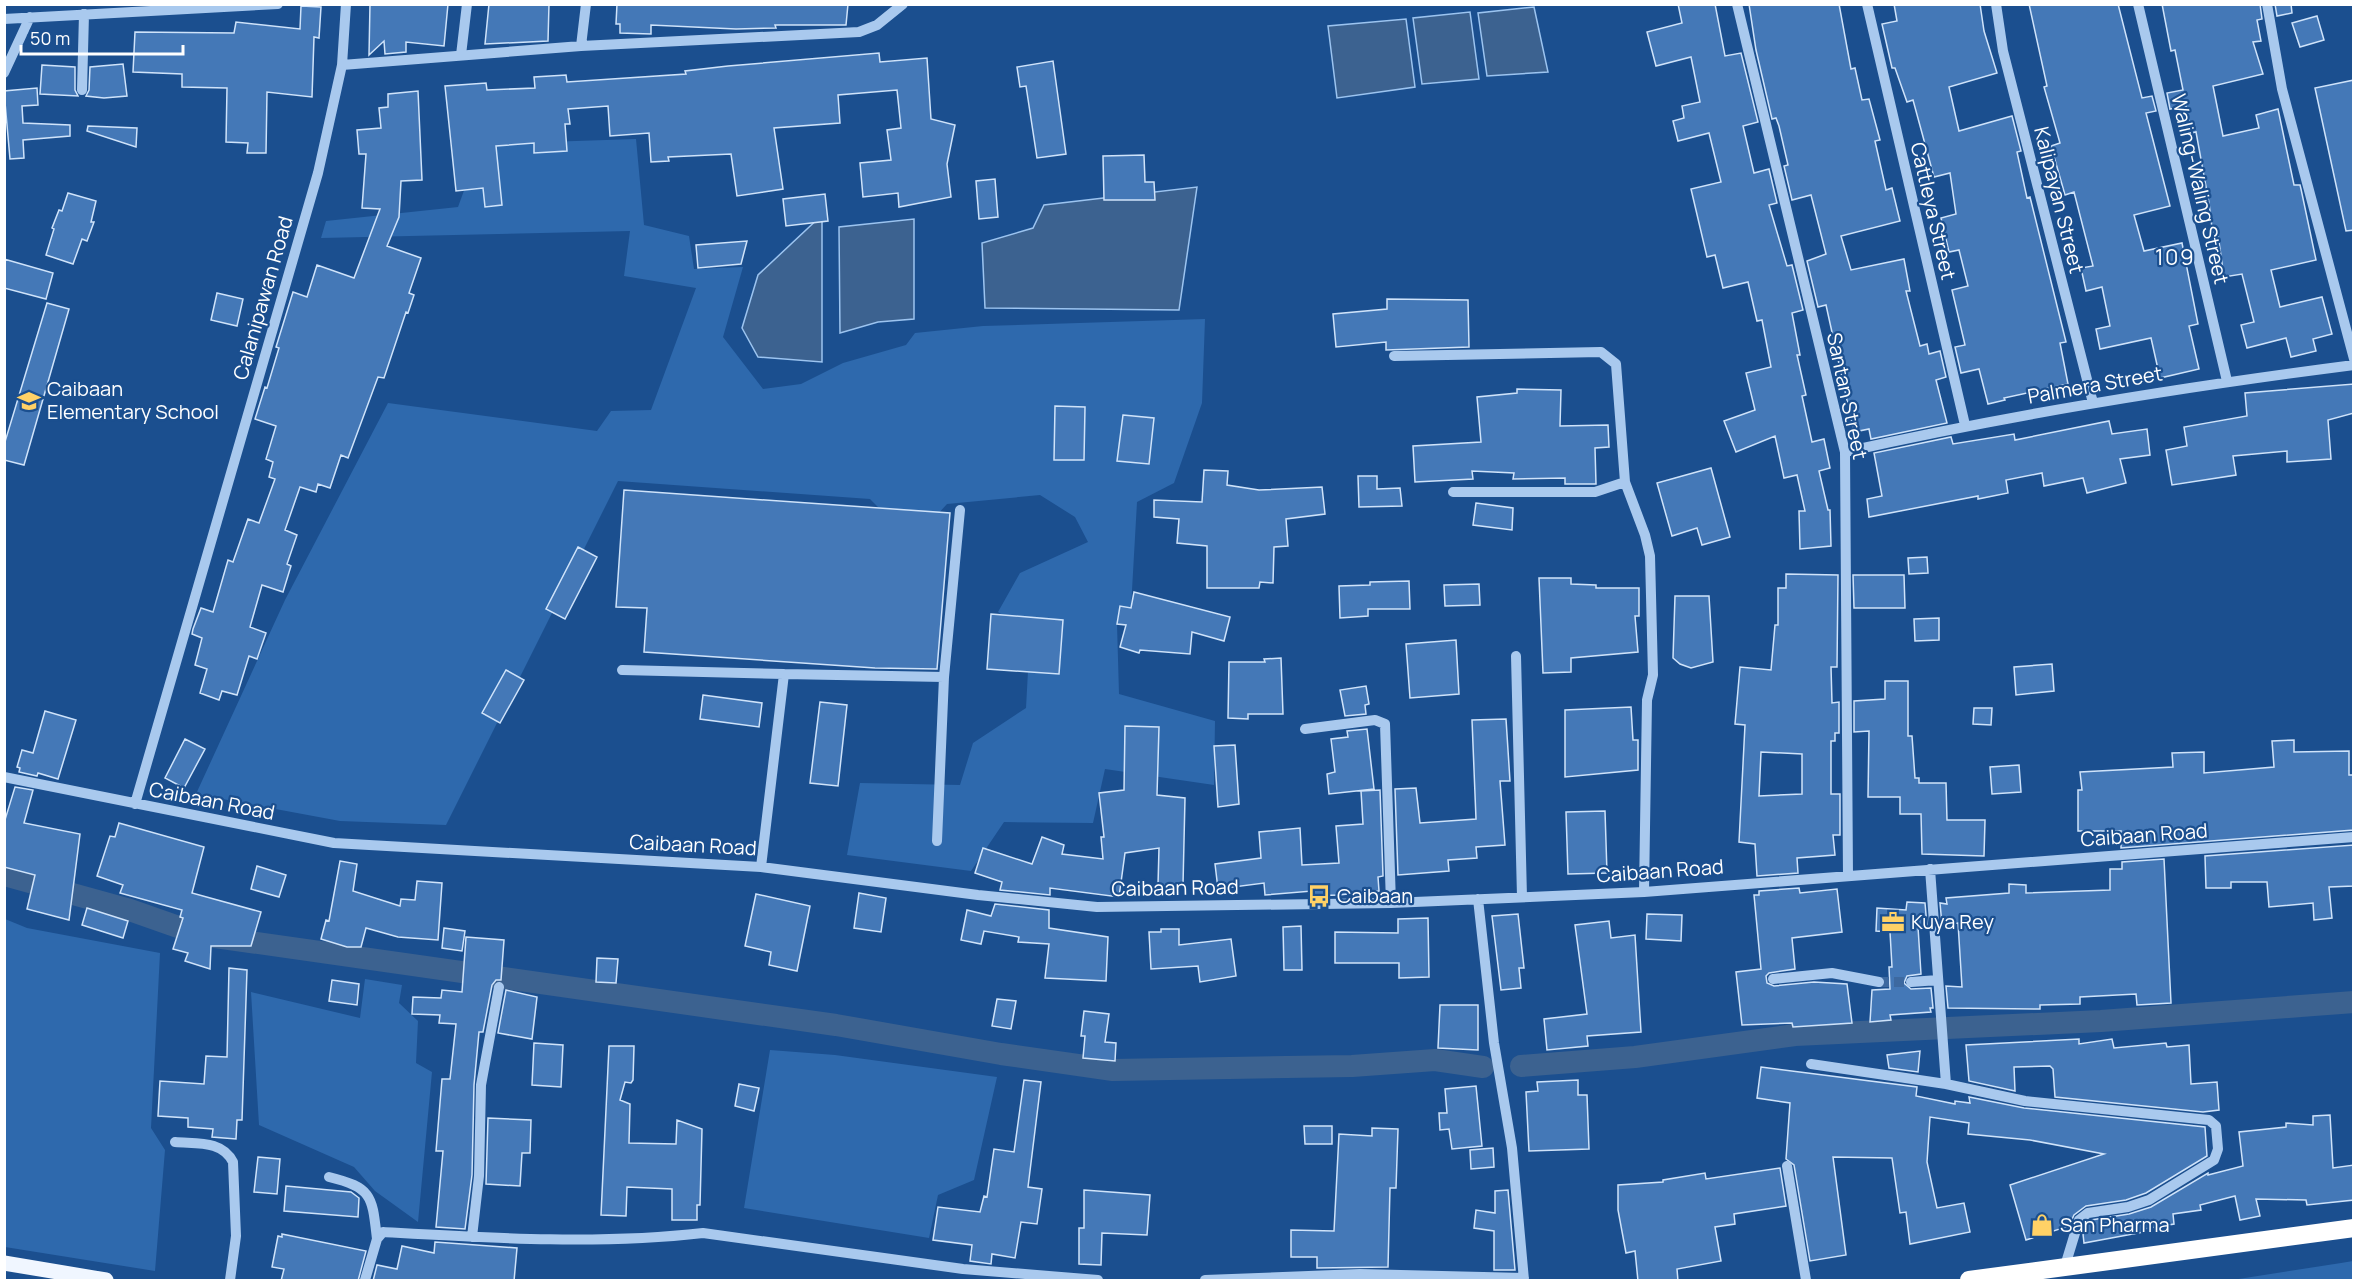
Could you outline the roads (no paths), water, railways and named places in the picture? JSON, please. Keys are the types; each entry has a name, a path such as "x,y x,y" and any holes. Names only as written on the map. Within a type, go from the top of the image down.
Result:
{"highway":[{"path":"1969,1281 2017,1277 2065,1266 2354,1228"}],"main road":[{"path":"4,1263 50,1276 106,1281"}],"street":[{"path":"4,19 278,4"},
{"name":"Calanipawan Road","path":"135,804 318,173 342,65 346,4"},
{"path":"461,55 466,4"},
{"path":"580,46 586,4"},
{"path":"342,65 580,46 859,32 877,25 903,4"},
{"name":"Santan Street","path":"1737,4 1845,452 1848,876"},
{"name":"Cattleya Street","path":"1867,4 1965,425"},
{"name":"Kalipayan Street","path":"1996,4 2003,51 2093,403"},
{"name":"Waling-Waling Street","path":"2138,4 2227,381"},
{"path":"2267,4 2282,89 2354,359"},
{"path":"82,90 84,14"},
{"path":"4,74 30,17"},
{"path":"1394,356 1601,352 1616,364 1625,482 1645,535 1650,556 1653,675 1647,700 1644,892"},
{"name":"Palmera Street","path":"1845,452 1965,425 2093,403 2227,381 2354,365"},
{"path":"1453,492 1595,492 1625,482"},
{"path":"937,842 944,677 960,510"},
{"path":"1516,656 1522,897"},
{"path":"622,670 944,677"},
{"path":"761,867 784,674"},
{"path":"1305,729 1375,720 1385,724 1391,903"},
{"name":"Caibaan Road","path":"4,777 334,843 761,867 978,895 1097,907 1391,903 1644,892 2354,837"},
{"path":"1930,869 1946,1084"},
{"path":"1205,1281 1360,1274 1524,1280 1512,1148 1494,1043 1478,899"},
{"path":"1773,979 1832,973 1879,982"},
{"path":"1911,982 1938,980"},
{"path":"472,1237 479,1176 481,1084 499,987"},
{"path":"1811,1064 1946,1084 2025,1101 2209,1120 2217,1126 2217,1149 2214,1160 2150,1200 2128,1208 2088,1213 2079,1220 2065,1266"},
{"path":"175,1142 217,1145 228,1151 233,1162 236,1236 230,1281"},
{"path":"1787,1166 1806,1281"},
{"path":"329,1177 355,1183 366,1192 373,1205 377,1239 365,1281"},
{"path":"377,1239 384,1232 472,1237 669,1237 703,1233 963,1269 1098,1281"}],"waterway":[{"path":"4,875 127,909 201,935 836,1025 1001,1054 1113,1070 1352,1066 1435,1060 1483,1067"},
{"path":"1521,1066 1635,1057 1795,1035 2101,1021 2354,1002"}],"tunnel":[{"path":"1879,982 1911,982"}],"place":[{"name":"Caibaan Elementary School","path":"29,401"},
{"name":"Caibaan","path":"1319,896"},
{"name":"Kuya Rey","path":"1893,922"},
{"name":"San Pharma","path":"2042,1225"}],"district":[{"name":"109","path":"2175,257"}]}
